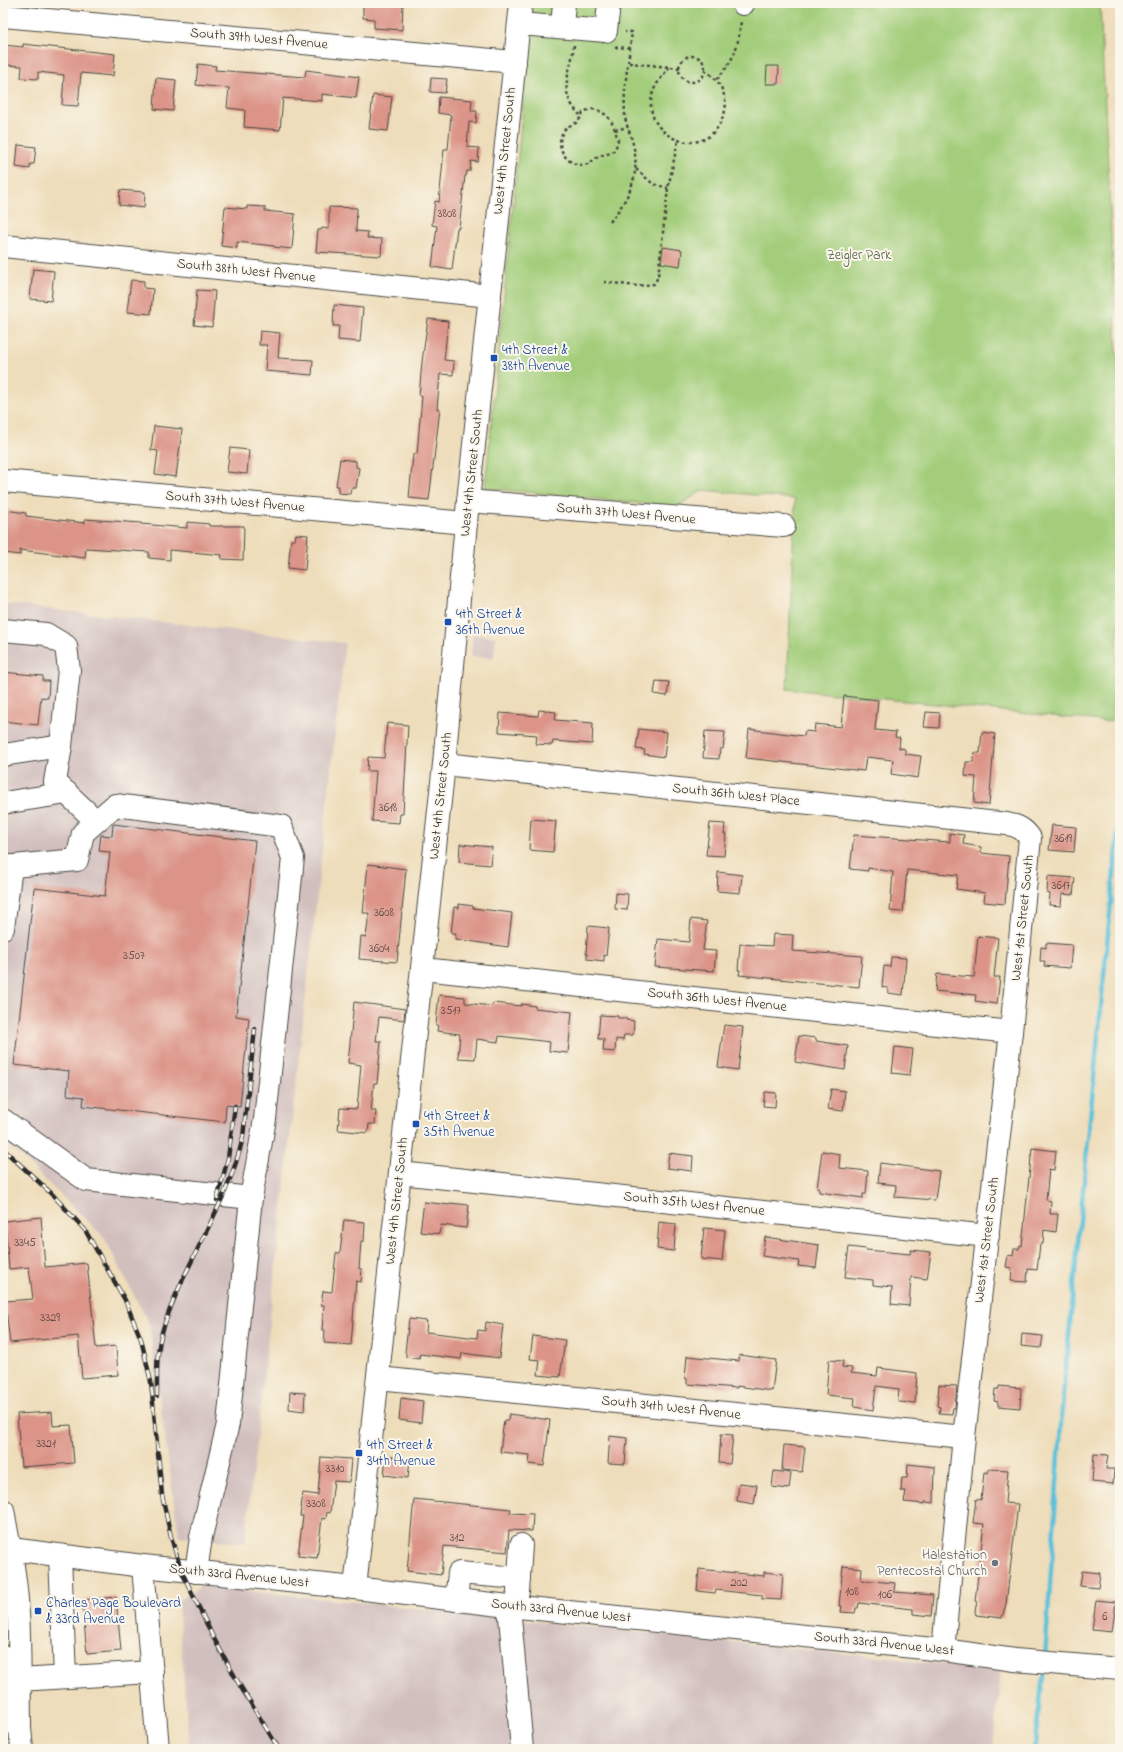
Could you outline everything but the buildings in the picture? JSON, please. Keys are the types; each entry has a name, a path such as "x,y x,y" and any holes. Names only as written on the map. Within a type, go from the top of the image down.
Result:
{"street":[{"path":"564,3 568,35"},
{"path":"520,13 568,35 606,31 609,3"},
{"name":"West 4th Street South","path":"355,1588 423,969 444,764 468,501 520,13"},
{"name":"South 39th West Avenue","path":"3,16 515,62"},
{"name":"South 38th West Avenue","path":"3,246 490,296"},
{"name":"South 37th West Avenue","path":"3,481 466,524"},
{"name":"South 37th West Avenue","path":"468,501 784,526"},
{"path":"3,630 46,634 66,646 69,670 61,746 54,782 96,821"},
{"path":"3,755 61,746"},
{"name":"South 36th West Place","path":"444,764 1007,824 1018,826 1026,832"},
{"path":"3,803 67,793"},
{"path":"3,928 7,867 77,860 83,833 115,805 281,826 293,858 265,1119 251,1198 228,1424 201,1537 196,1572"},
{"name":"West 1st Street South","path":"943,1650 964,1438 1011,1032 1030,848 1030,838 1026,832"},
{"name":"South 36th West Avenue","path":"423,969 1011,1032"},
{"path":"3,1120 86,1180 251,1198"},
{"name":"South 35th West Avenue","path":"400,1173 988,1236"},
{"name":"South 34th West Avenue","path":"378,1378 964,1438"},
{"path":"3,1510 7,1549 15,1574 18,1614 19,1680 14,1723"},
{"path":"521,1545 519,1578 513,1607 522,1749"},
{"name":"South 33rd Avenue West","path":"7,1549 143,1566 355,1588 513,1607 943,1650 1015,1660 1120,1669"},
{"path":"60,1556 65,1677"},
{"path":"143,1566 158,1749"},
{"path":"456,1600 459,1573 519,1578"},
{"path":"482,1603 486,1575"},
{"path":"4,1660 13,1685 14,1723 22,1749"},
{"path":"19,1680 152,1672"}],"path":[{"path":"717,79 730,63 737,48 743,4"},
{"path":"606,31 632,32 624,98 625,116 635,154 636,168 626,200 610,222"},
{"path":"568,35 572,58 566,89 570,103 580,115"},
{"path":"669,67 652,93 651,110 658,127 678,141 690,143 699,141 714,132 719,126 726,111 722,87 717,79 705,71 702,61 694,56 684,59 680,68 682,77 691,82 700,79 705,71"},
{"path":"629,63 680,68"},
{"path":"586,110 600,110 611,119 615,130 618,141 612,152 607,156 599,156 587,164 578,164 571,161 564,156 560,146 561,136 565,129 576,122 580,115 586,110"},
{"path":"615,130 628,127"},
{"path":"604,282 637,286 654,284 658,278 668,188 678,141"},
{"path":"636,168 652,184 668,188"}],"shaded area":[{"path":"3,604 345,643 245,1543 179,1537 149,1324 104,1237 3,1139"},
{"path":"473,634 496,637 494,658 471,656"},
{"path":"202,1586 1001,1670 993,1749 189,1749 178,1601"}],"green space":[{"name":"Zeigler Park","path":"533,3 1100,3 1120,415 1120,607 1111,722 787,689 795,499 703,490 677,507 485,488"}],"waterway":[{"path":"1045,1658 1063,1396 1120,811"},
{"path":"1034,1749 1044,1669"}],"railway":[{"path":"157,1396 158,1354 163,1329 182,1281 217,1210 236,1162 243,1137 255,1029"},
{"path":"217,1200 228,1158 235,1106"},
{"path":"3,1149 52,1194 85,1230 125,1300 141,1339 151,1382 162,1495 171,1537 181,1570 212,1635 239,1684 279,1749"}],"place":[{"name":"4th Street & 38th Avenue","path":"494,358"},
{"name":"4th Street & 36th Avenue","path":"448,622"},
{"name":"4th Street & 35th Avenue","path":"416,1124"},
{"name":"4th Street & 34th Avenue","path":"359,1453"},
{"name":"Halestation Pentecostal Church","path":"995,1563"},
{"name":"Charles Page Boulevard & 33rd Avenue","path":"38,1611"}]}
